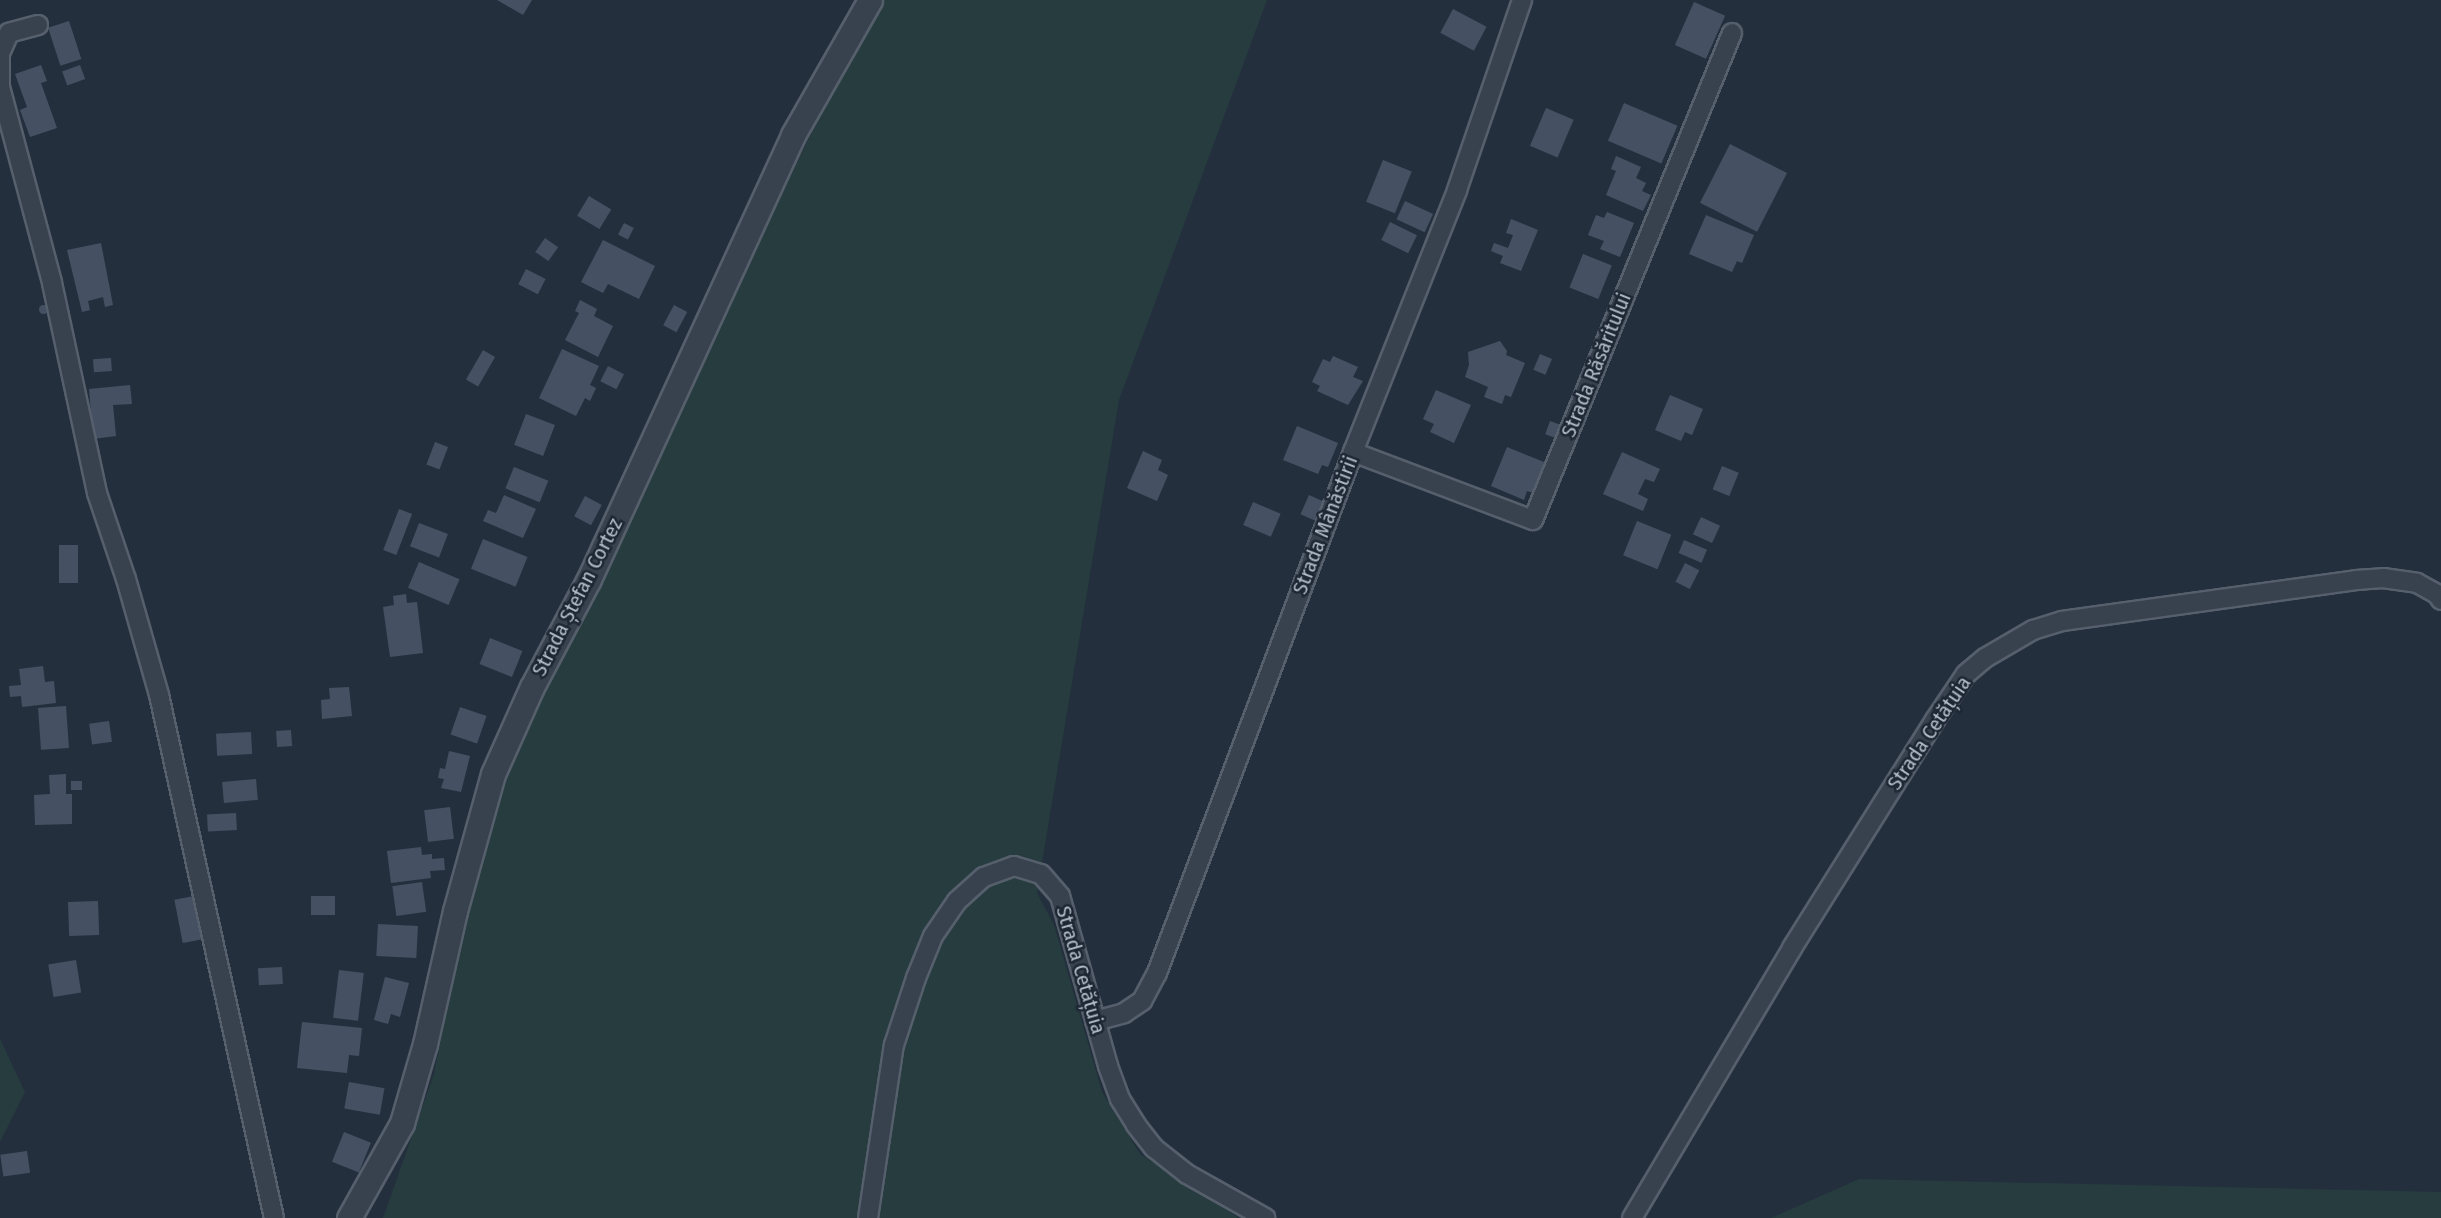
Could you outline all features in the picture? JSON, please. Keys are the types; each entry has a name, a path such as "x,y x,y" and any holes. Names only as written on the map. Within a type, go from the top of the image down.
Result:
{"street":[{"name":"Strada Ștefan Cortez","path":"349,1218 402,1123 425,1044 455,911 493,774 532,687 589,579 793,135 870,0"},
{"name":"Strada Mânăstirii","path":"1095,1020 1124,1013 1142,1001 1157,973 1353,452 1457,190 1522,0"},
{"path":"38,24 9,33 0,54 0,87 52,283 97,493 126,579 159,695 274,1218"},
{"name":"Strada Răsăritului","path":"1353,452 1533,520 1732,33"},
{"name":"Strada Cetățuia","path":"1632,1218 1792,948 1935,720 1966,674 1985,658 2033,630 2073,619 2343,581 2383,578 2417,583 2437,594 2441,600"},
{"name":"Strada Cetățuia","path":"868,1218 894,1045 933,936 957,901 984,877 1014,866 1041,874 1060,896 1120,1099 1154,1149 1187,1174 1265,1218"}],"green space":[{"path":"878,0 1267,0 1119,400 1037,893 1054,925 1102,1092 1140,1154 1239,1218 383,1218 434,1074 493,771"},
{"path":"0,1039 25,1092 0,1142"},
{"path":"1859,1179 2441,1192 2441,1218 1771,1218"}],"building":[{"path":"497,0 532,0 523,15"},
{"path":"1694,2 1725,16 1706,59 1675,45"},
{"path":"1453,9 1487,27 1474,51 1440,33"},
{"path":"69,21 81,59 60,66 48,28"},
{"path":"41,65 47,81 41,83 57,128 30,137 20,110 27,107 15,74"},
{"path":"80,65 85,79 67,86 62,71"},
{"path":"1624,103 1677,126 1661,163 1608,141"},
{"path":"1546,108 1574,120 1558,157 1530,146"},
{"path":"1730,144 1787,173 1757,232 1700,203"},
{"path":"1616,156 1641,167 1636,178 1646,183 1642,191 1651,195 1643,211 1606,195 1616,171 1611,169"},
{"path":"1383,160 1412,172 1395,213 1366,202"},
{"path":"589,196 611,209 599,229 577,216"},
{"path":"1405,201 1433,214 1425,232 1397,219"},
{"path":"1607,212 1634,223 1620,257 1600,249 1604,241 1588,235 1596,215 1604,218"},
{"path":"1706,215 1754,235 1742,263 1737,261 1732,272 1689,254"},
{"path":"1511,219 1538,230 1521,271 1500,263 1503,256 1491,251 1494,243 1508,248 1513,235 1506,233"},
{"path":"1390,222 1417,235 1408,253 1381,240"},
{"path":"624,223 634,228 628,240 618,235"},
{"path":"545,238 558,247 548,261 535,252"},
{"path":"603,240 655,266 639,299 608,284 603,293 581,282"},
{"path":"101,243 113,305 105,307 103,297 88,301 90,310 82,312 67,250"},
{"path":"1583,254 1612,266 1598,299 1570,287"},
{"path":"526,269 546,279 538,294 518,284"},
{"path":"580,300 597,309 594,316 613,326 598,357 565,340 579,313 575,311"},
{"path":"43,304 48,309 43,314 38,309"},
{"path":"674,305 687,312 676,332 663,325"},
{"path":"1500,341 1507,351 1506,355 1525,363 1511,397 1505,395 1502,404 1484,397 1488,387 1465,377 1469,365 1468,352"},
{"path":"562,349 599,366 590,385 596,388 590,401 585,398 576,416 539,398"},
{"path":"483,350 495,357 478,386 466,379"},
{"path":"1540,354 1552,359 1545,375 1533,370"},
{"path":"1333,356 1358,367 1353,377 1363,381 1348,405 1317,391 1320,386 1312,382 1323,359 1330,362"},
{"path":"111,358 112,371 94,372 93,359"},
{"path":"608,366 624,374 616,389 600,381"},
{"path":"130,385 132,404 113,405 116,436 93,439 89,389"},
{"path":"1436,390 1471,405 1454,443 1430,432 1434,424 1423,419"},
{"path":"1670,395 1703,409 1692,435 1685,432 1681,441 1655,430"},
{"path":"526,414 555,425 543,456 514,445"},
{"path":"1550,421 1569,428 1564,441 1545,434"},
{"path":"1297,426 1338,443 1328,467 1322,465 1318,474 1283,460"},
{"path":"435,442 448,447 439,469 426,464"},
{"path":"1507,447 1549,464 1536,494 1527,491 1524,500 1491,486"},
{"path":"1143,451 1162,460 1158,470 1168,475 1157,501 1127,488"},
{"path":"1622,452 1660,469 1654,482 1645,479 1638,494 1648,499 1643,511 1603,494"},
{"path":"1722,466 1739,473 1729,496 1713,489"},
{"path":"514,467 548,481 540,502 505,488"},
{"path":"504,495 536,509 523,538 483,521 488,510 496,513"},
{"path":"1309,495 1325,502 1316,521 1300,514"},
{"path":"585,496 602,505 591,525 574,516"},
{"path":"1253,502 1281,514 1271,537 1243,525"},
{"path":"399,509 412,514 396,555 383,550"},
{"path":"1701,517 1720,526 1712,543 1693,534"},
{"path":"1637,521 1671,535 1657,569 1623,555"},
{"path":"419,523 448,534 439,557 410,546"},
{"path":"483,539 528,557 516,587 471,569"},
{"path":"1684,540 1707,550 1702,563 1679,553"},
{"path":"59,545 78,545 78,583 59,583"},
{"path":"419,562 460,579 449,605 408,588"},
{"path":"1685,563 1699,570 1690,589 1675,582"},
{"path":"406,594 407,603 417,602 423,653 390,657 383,607 394,605 393,596"},
{"path":"490,638 522,651 512,677 480,664"},
{"path":"43,666 45,682 54,681 56,703 22,707 21,696 10,697 9,686 21,685 19,669"},
{"path":"349,687 352,716 322,719 321,700 330,699 329,688"},
{"path":"66,706 69,748 41,750 38,708"},
{"path":"460,707 486,716 477,744 451,734"},
{"path":"109,721 112,742 92,745 89,724"},
{"path":"291,730 292,746 277,747 276,731"},
{"path":"251,732 252,754 217,756 216,734"},
{"path":"449,751 470,756 461,792 441,788 444,779 438,778 440,768 445,769"},
{"path":"66,774 66,794 72,794 72,824 35,825 34,795 50,794 49,775"},
{"path":"256,779 258,800 224,803 222,782"},
{"path":"71,781 82,781 82,790 71,790"},
{"path":"450,807 454,839 428,842 424,810"},
{"path":"236,813 237,830 208,831 207,815"},
{"path":"421,847 422,855 432,854 432,859 444,858 445,870 430,871 431,878 391,883 387,851"},
{"path":"422,882 426,912 396,916 392,886"},
{"path":"194,896 202,939 183,943 174,900"},
{"path":"311,896 335,896 335,915 311,915"},
{"path":"98,901 99,935 69,936 68,902"},
{"path":"378,924 418,926 416,958 376,956"},
{"path":"76,960 81,993 54,997 48,964"},
{"path":"282,967 283,984 259,985 258,968"},
{"path":"339,970 364,973 358,1021 333,1018"},
{"path":"385,977 409,983 400,1017 391,1014 388,1024 374,1020"},
{"path":"302,1022 362,1028 359,1056 349,1055 347,1073 297,1068"},
{"path":"349,1082 384,1088 380,1115 344,1109"},
{"path":"344,1132 371,1143 359,1173 332,1162"},
{"path":"27,1151 30,1173 3,1177 0,1155"}]}
